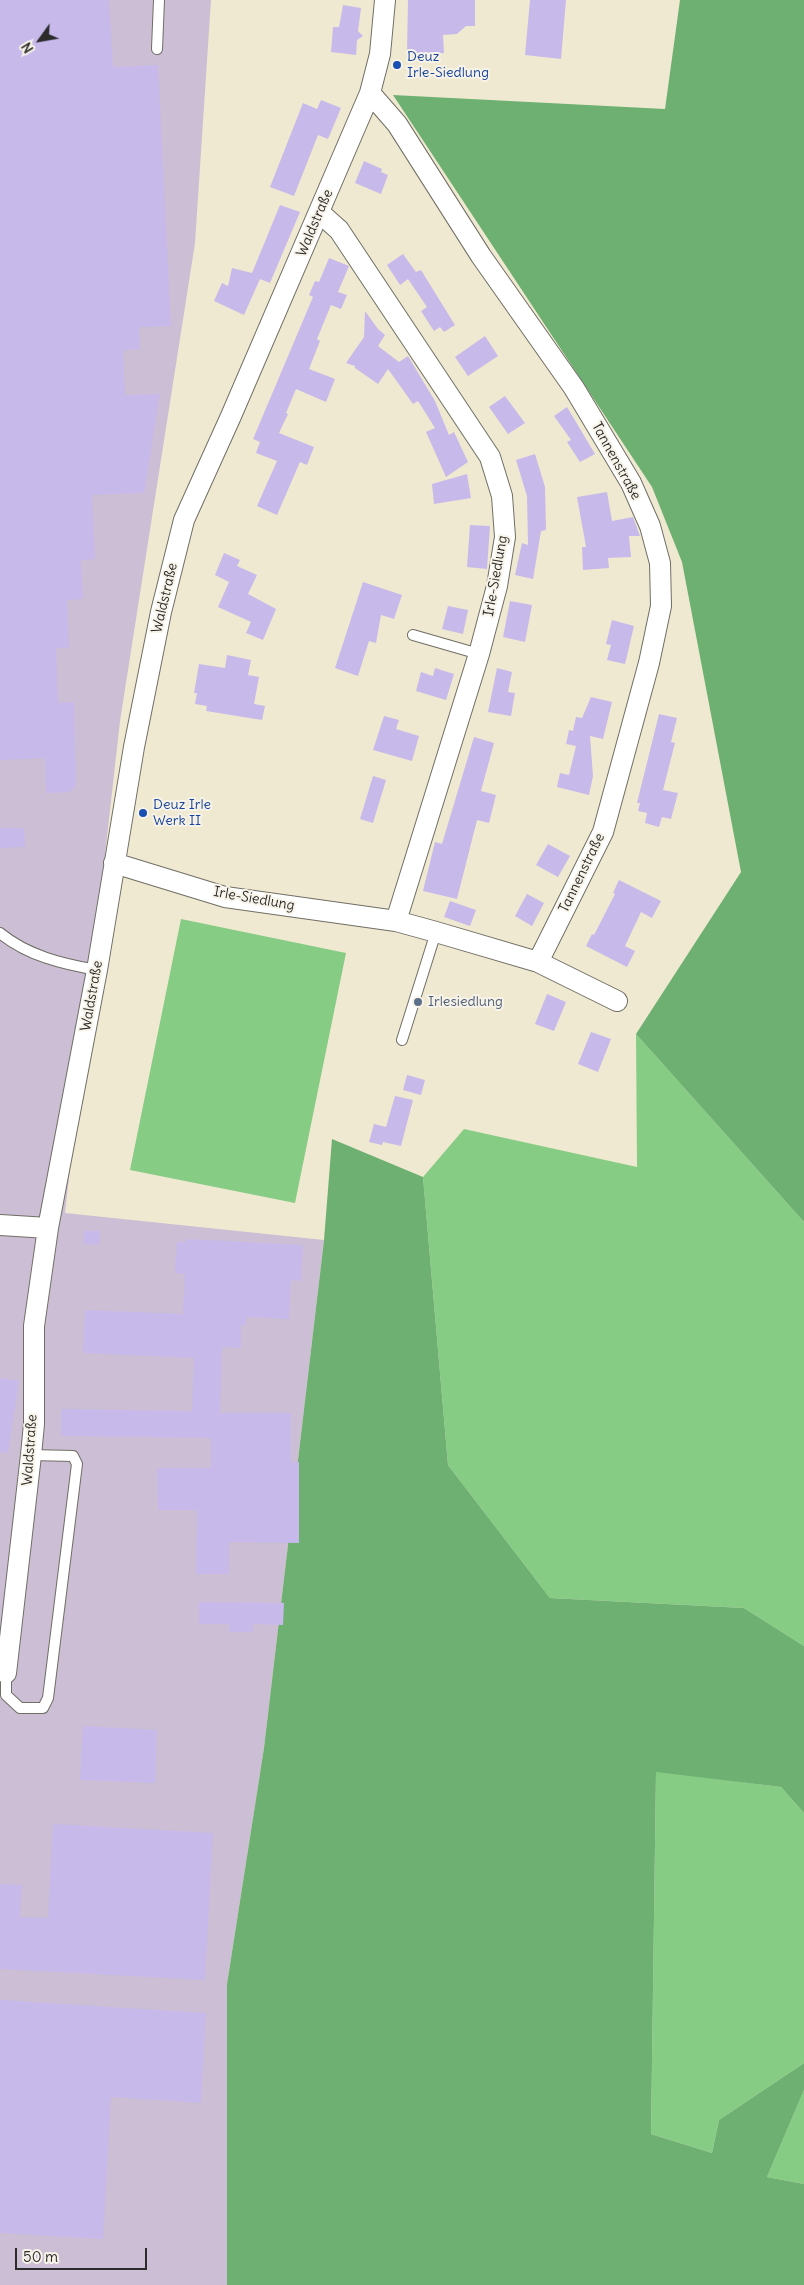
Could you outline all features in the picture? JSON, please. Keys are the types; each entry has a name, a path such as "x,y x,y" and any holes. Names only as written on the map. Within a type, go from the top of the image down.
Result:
{"street":[{"name":"Waldstraße","path":"6,1673 34,1424 34,1326 40,1274 97,970 114,863 160,612 184,520 320,213 370,93 380,54 385,0"},
{"name":"Tannenstraße","path":"370,93 397,124 481,256 579,396 631,483 650,526 660,563 659,616 649,663 603,832 538,962"},
{"name":"Irle-Siedlung","path":"320,213 339,230 490,457 502,496 505,537 497,586 479,654 396,921"},
{"name":"Irle-Siedlung","path":"114,863 225,897 396,921 538,962"},
{"path":"538,962 617,1001"},
{"path":"0,1225 48,1228"}],"lane":[{"path":"157,49 159,0"},
{"path":"413,635 479,654"},
{"path":"402,1040 436,932"},
{"path":"0,934 8,940 56,963 97,970"},
{"path":"6,1673 6,1695 20,1708 42,1708 48,1698 77,1464 73,1456 31,1455"}],"shaded area":[{"path":"0,0 211,0 195,243 120,721 65,1213 324,1240 264,1748 227,1984 227,2285 0,2285"}],"green space":[{"path":"680,0 804,0 804,1222 636,1034 741,872 682,562 652,487 393,95 665,109"},
{"path":"181,919 346,953 295,1203 130,1170"},
{"path":"636,1034 804,1222 804,1646 744,1608 550,1598 448,1465 423,1177 464,1129 637,1167"},
{"path":"332,1139 423,1177 448,1465 550,1598 744,1608 804,1646 804,1813 781,1787 656,1772 651,2134 712,2153 719,2120 804,2063 804,2090 767,2177 804,2184 804,2285 227,2285 227,1984 264,1748 324,1240"},
{"path":"656,1771 781,1787 804,1813 804,2063 719,2120 712,2153 651,2134"},
{"path":"804,2090 804,2184 767,2177"}],"building":[{"path":"0,0 109,0 113,67 158,65 171,326 139,327 140,349 123,350 125,395 160,394 144,493 92,495 95,559 81,560 83,599 67,600 69,648 56,648 58,703 74,702 76,785 70,792 46,793 45,758 0,760"},
{"path":"408,0 475,0 475,26 466,26 457,34 443,35 444,53 407,53"},
{"path":"530,0 566,0 561,59 525,55"},
{"path":"343,5 361,8 358,31 363,36 357,40 356,55 331,52 333,27 339,27"},
{"path":"321,100 341,108 328,139 318,135 294,196 270,187 303,103 317,109"},
{"path":"364,161 382,169 381,172 388,175 381,194 355,183"},
{"path":"280,205 300,212 270,283 260,279 244,315 214,301 222,283 228,286 232,268 252,273"},
{"path":"403,254 416,272 421,270 455,325 444,332 440,327 434,331 421,311 427,307 408,279 400,285 387,265"},
{"path":"329,258 349,266 338,292 347,295 341,309 331,305 317,339 320,341 309,369 335,379 326,402 296,389 286,413 288,414 279,433 314,447 307,465 300,462 277,515 257,506 277,461 256,453 260,442 253,439 313,297 309,295 315,281 319,282"},
{"path":"365,311 378,329 385,335 378,346 399,362 408,356 435,401 449,435 454,432 468,462 446,477 426,432 435,428 418,401 413,404 388,369 378,384 355,368 355,366 346,363 364,337"},
{"path":"485,336 498,356 468,376 455,357"},
{"path":"505,396 525,423 508,434 489,407"},
{"path":"567,407 595,454 580,462 567,442 571,440 554,416"},
{"path":"535,454 545,487 546,530 541,531 533,579 515,575 522,543 528,545 527,496 516,460"},
{"path":"467,474 471,498 434,504 432,484"},
{"path":"607,492 612,521 633,517 640,536 629,536 631,557 608,558 609,568 583,570 582,547 586,547 577,497"},
{"path":"470,525 490,526 487,569 467,567"},
{"path":"224,553 240,560 237,566 257,575 248,594 276,609 263,640 246,633 251,622 218,607 229,582 215,575"},
{"path":"363,582 402,595 394,619 381,615 376,643 369,641 358,676 335,668"},
{"path":"510,601 532,605 525,642 503,637"},
{"path":"448,606 468,610 463,634 442,629"},
{"path":"612,620 634,626 625,664 607,660 611,645 606,644"},
{"path":"227,655 251,660 248,675 259,677 254,704 265,706 262,720 206,711 207,706 195,704 197,693 194,693 199,664 225,668"},
{"path":"435,668 454,674 446,700 416,691 421,672 433,676"},
{"path":"497,668 512,672 508,692 515,693 511,716 488,712"},
{"path":"591,697 612,702 603,739 590,736 593,776 589,795 557,787 560,773 569,775 576,746 566,744 569,730 573,731 576,717 582,718"},
{"path":"659,714 677,718 671,742 675,743 663,790 678,793 671,819 662,817 659,827 645,823 647,813 638,811 640,803 637,803"},
{"path":"384,716 399,720 396,729 419,736 412,761 373,750"},
{"path":"474,737 494,743 481,791 496,795 489,823 477,820 457,899 423,891 435,842 442,844"},
{"path":"373,776 386,780 373,823 360,819"},
{"path":"0,828 24,828 25,847 0,848"},
{"path":"548,844 570,856 558,877 536,865"},
{"path":"619,880 661,901 652,918 641,912 625,946 635,951 627,967 586,946 592,934 594,935 615,894 613,893"},
{"path":"527,894 544,903 532,926 515,916"},
{"path":"450,901 476,910 470,926 444,917"},
{"path":"547,994 566,1002 554,1031 535,1024"},
{"path":"591,1032 611,1039 598,1072 578,1064"},
{"path":"407,1075 425,1080 421,1095 403,1090"},
{"path":"395,1096 413,1100 401,1146 383,1142 382,1145 369,1142 374,1124 386,1127"},
{"path":"84,1231 100,1231 99,1245 83,1244"},
{"path":"186,1239 303,1245 301,1281 291,1280 289,1319 246,1317 246,1325 241,1325 241,1348 222,1347 220,1413 291,1413 291,1462 299,1462 299,1543 229,1542 229,1574 196,1574 197,1510 158,1510 157,1468 211,1468 211,1438 61,1436 61,1409 192,1411 194,1358 83,1353 85,1310 183,1314 185,1274 175,1273 177,1242 186,1242"},
{"path":"0,1378 19,1381 8,1453 0,1452"},
{"path":"199,1602 284,1603 283,1625 253,1624 253,1632 229,1632 229,1624 199,1624"},
{"path":"83,1726 157,1730 155,1783 80,1780"},
{"path":"53,1824 213,1833 205,1980 0,1969 0,1884 22,1885 20,1917 48,1918"},
{"path":"0,2000 206,2013 201,2103 111,2097 103,2239 0,2233"}],"place":[{"name":"Deuz Irle-Siedlung","path":"397,65"},
{"name":"Deuz Irle Werk II","path":"143,813"},
{"name":"Irlesiedlung","path":"418,1002"}]}
